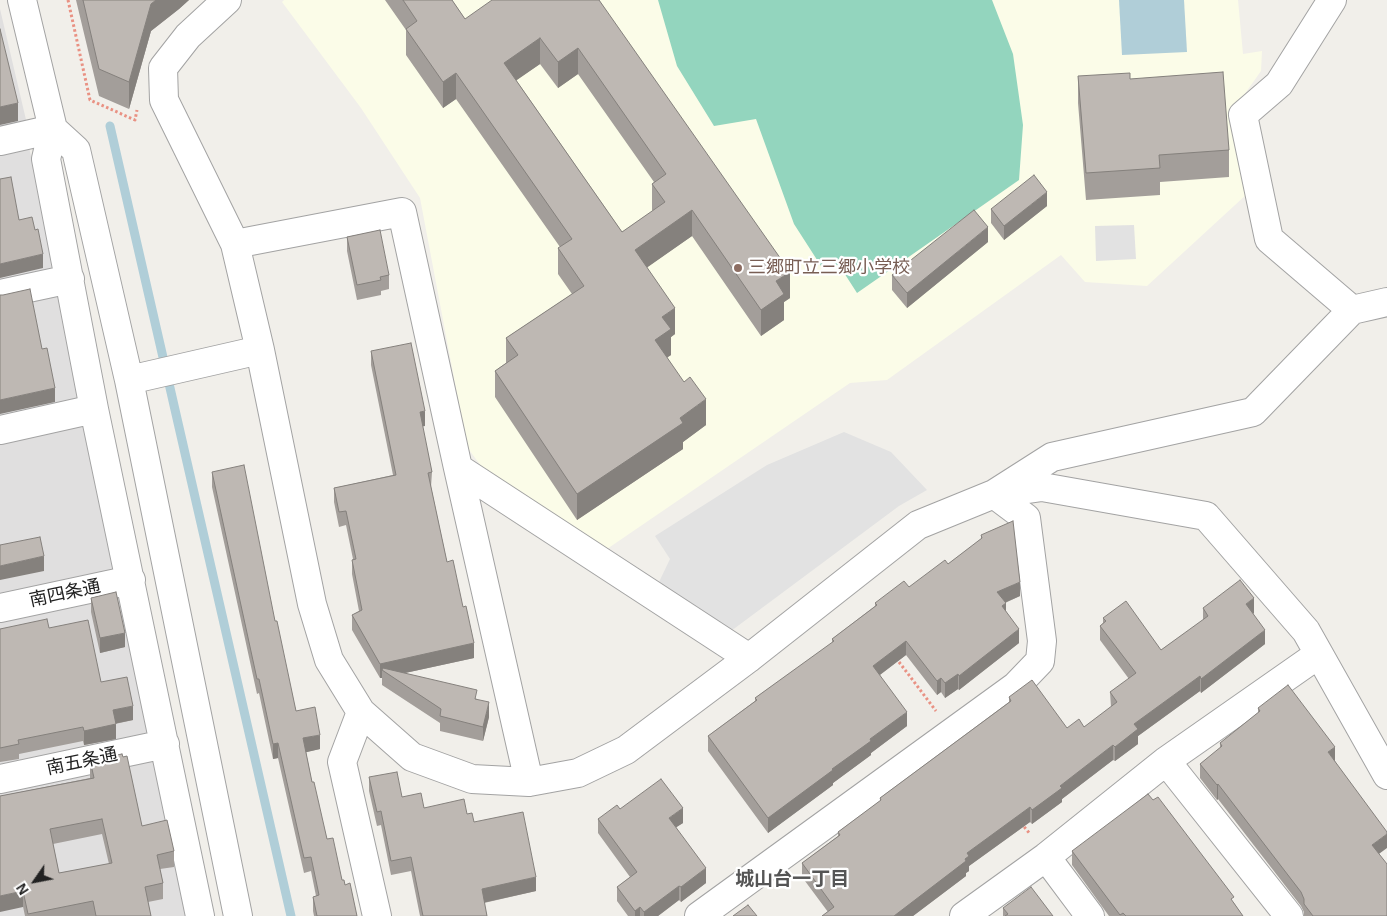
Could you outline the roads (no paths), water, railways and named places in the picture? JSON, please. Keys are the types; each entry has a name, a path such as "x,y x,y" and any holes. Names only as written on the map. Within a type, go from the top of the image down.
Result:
{"street":[{"path":"22,0 53,129 46,160 94,409 164,744 192,914"},
{"path":"228,0 188,36 163,68 164,100 235,244 260,350 312,604 329,660 360,712 412,757 472,779 530,782 578,773 626,750 749,658 918,525 994,494 1052,457 1253,412 1352,310 1387,302"},
{"path":"1332,0 1279,84 1242,115 1269,239 1352,310"},
{"path":"0,141 53,129"},
{"path":"53,129 76,150 138,377 238,916"},
{"path":"235,244 402,212 530,782"},
{"path":"0,294 70,279"},
{"path":"138,377 260,350"},
{"path":"0,430 94,409"},
{"path":"458,468 749,658"},
{"path":"994,494 1042,487 1206,516 1306,631 1387,775"},
{"path":"699,916 1016,686 1040,661 1042,641 1026,518 994,494"},
{"name":"南四条通","path":"0,608 131,580"},
{"path":"964,916 1046,857 1166,761 1319,654"},
{"path":"360,712 342,762 377,916"},
{"name":"南五条通","path":"0,779 164,744"},
{"path":"1166,761 1288,916"},
{"path":"1046,857 1090,916"}],"water":[{"path":"1119,0 1184,0 1187,52 1122,55"}],"waterway":[{"path":"110,126 291,916"}],"place":[{"name":"三郷町立三郷小学校","path":"738,268"}],"district":[{"name":"城山台一丁目","path":"792,880"}]}
